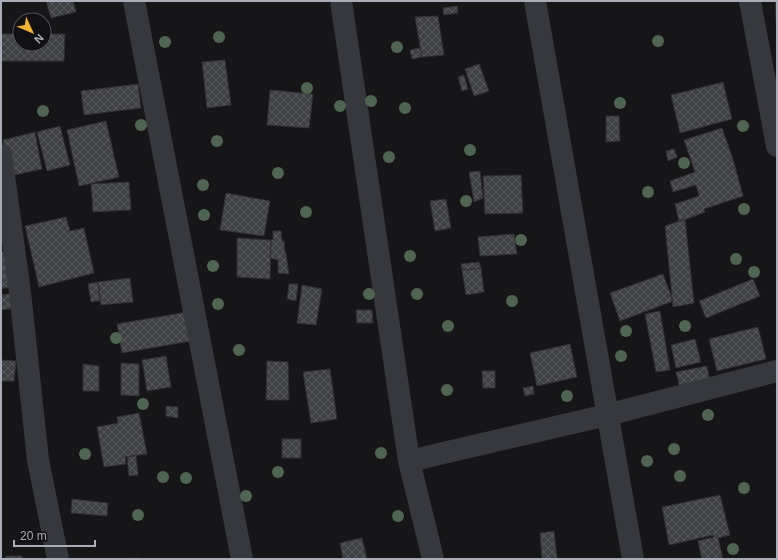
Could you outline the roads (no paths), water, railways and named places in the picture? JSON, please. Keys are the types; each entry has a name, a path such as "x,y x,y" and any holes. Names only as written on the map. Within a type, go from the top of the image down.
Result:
{"street":[{"path":"134,1 242,559"},
{"path":"341,1 409,461 433,559"},
{"path":"535,1 633,559"},
{"path":"750,1 777,146"},
{"path":"1,154 20,292 38,460 58,559"},
{"path":"409,461 608,415 777,371"}]}
